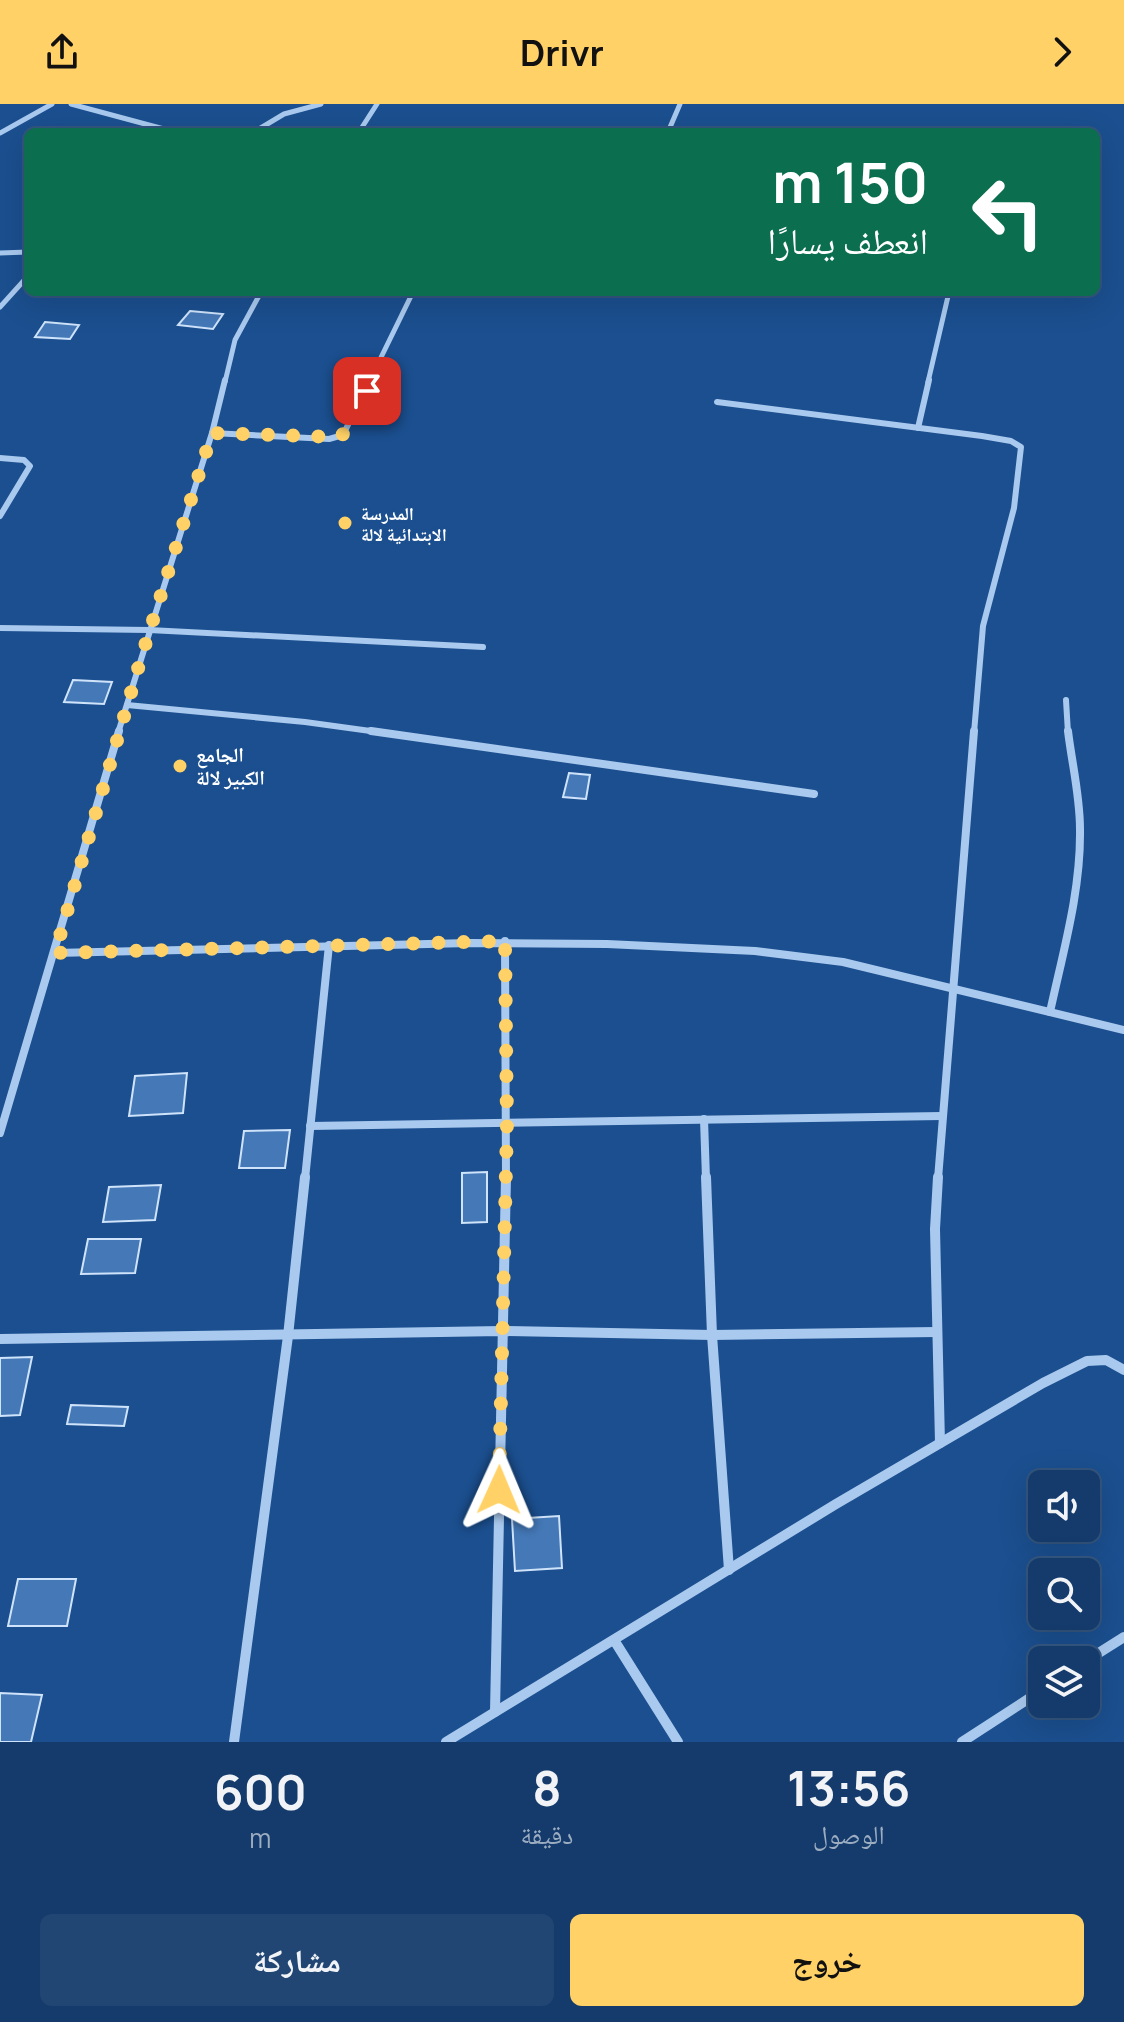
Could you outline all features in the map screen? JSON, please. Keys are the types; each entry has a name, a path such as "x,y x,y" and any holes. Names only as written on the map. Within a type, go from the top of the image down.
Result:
{"street":[{"path":"0,133 52,104"},
{"path":"71,104 160,128"},
{"path":"261,128 284,114 321,104"},
{"path":"361,128 376,104"},
{"path":"670,128 680,104"},
{"path":"0,253 24,252"},
{"path":"0,307 24,280"},
{"path":"0,1133 149,630 212,433 235,340 259,296"},
{"path":"212,433 329,439 343,435 411,296"},
{"path":"918,428 948,296"},
{"path":"717,402 1011,441 1021,447 1014,508 983,626 951,988 935,1229 940,1443"},
{"path":"0,458 24,460 30,466 0,516"},
{"path":"0,628 149,630 483,647"},
{"path":"1050,1012 1078,871 1077,791 1066,738 1066,700"},
{"path":"127,705 305,722 814,794"},
{"path":"495,1712 507,1123 505,941"},
{"path":"55,953 505,941 729,948 801,954 1124,1030"},
{"path":"234,1742 288,1336 329,945"},
{"path":"310,1126 942,1116"},
{"path":"704,1119 712,1335 729,1570"},
{"path":"0,1339 502,1331 712,1335 937,1332"},
{"path":"446,1742 1043,1383 1087,1361 1106,1360 1124,1370"},
{"path":"1100,1652 1124,1637"},
{"path":"614,1640 678,1742"},
{"path":"962,1742 1028,1699"}],"building":[{"path":"190,311 223,314 213,329 178,325"},
{"path":"45,322 79,325 70,339 35,337"},
{"path":"73,680 112,682 104,704 64,702"},
{"path":"569,773 590,775 586,799 563,797"},
{"path":"187,1073 183,1113 129,1116 135,1076"},
{"path":"290,1130 285,1168 239,1168 244,1131"},
{"path":"487,1172 487,1222 462,1223 462,1173"},
{"path":"161,1185 155,1220 103,1222 109,1187"},
{"path":"88,1239 141,1239 135,1273 81,1274"},
{"path":"32,1357 20,1415 0,1416 0,1358"},
{"path":"71,1405 128,1407 124,1426 67,1424"},
{"path":"559,1516 562,1568 515,1571 512,1519"},
{"path":"18,1579 76,1579 67,1626 8,1626"},
{"path":"0,1693 42,1695 31,1742 0,1742"}],"place":[{"name":"المدرسة الابتدائية لالة","path":"345,523"},
{"name":"الجامع الكبير لالة","path":"180,766"}],"route":[{"path":"367,391 347,432 338,437 212,433 142,655 55,953 505,941 507,1123 499,1490"}]}
